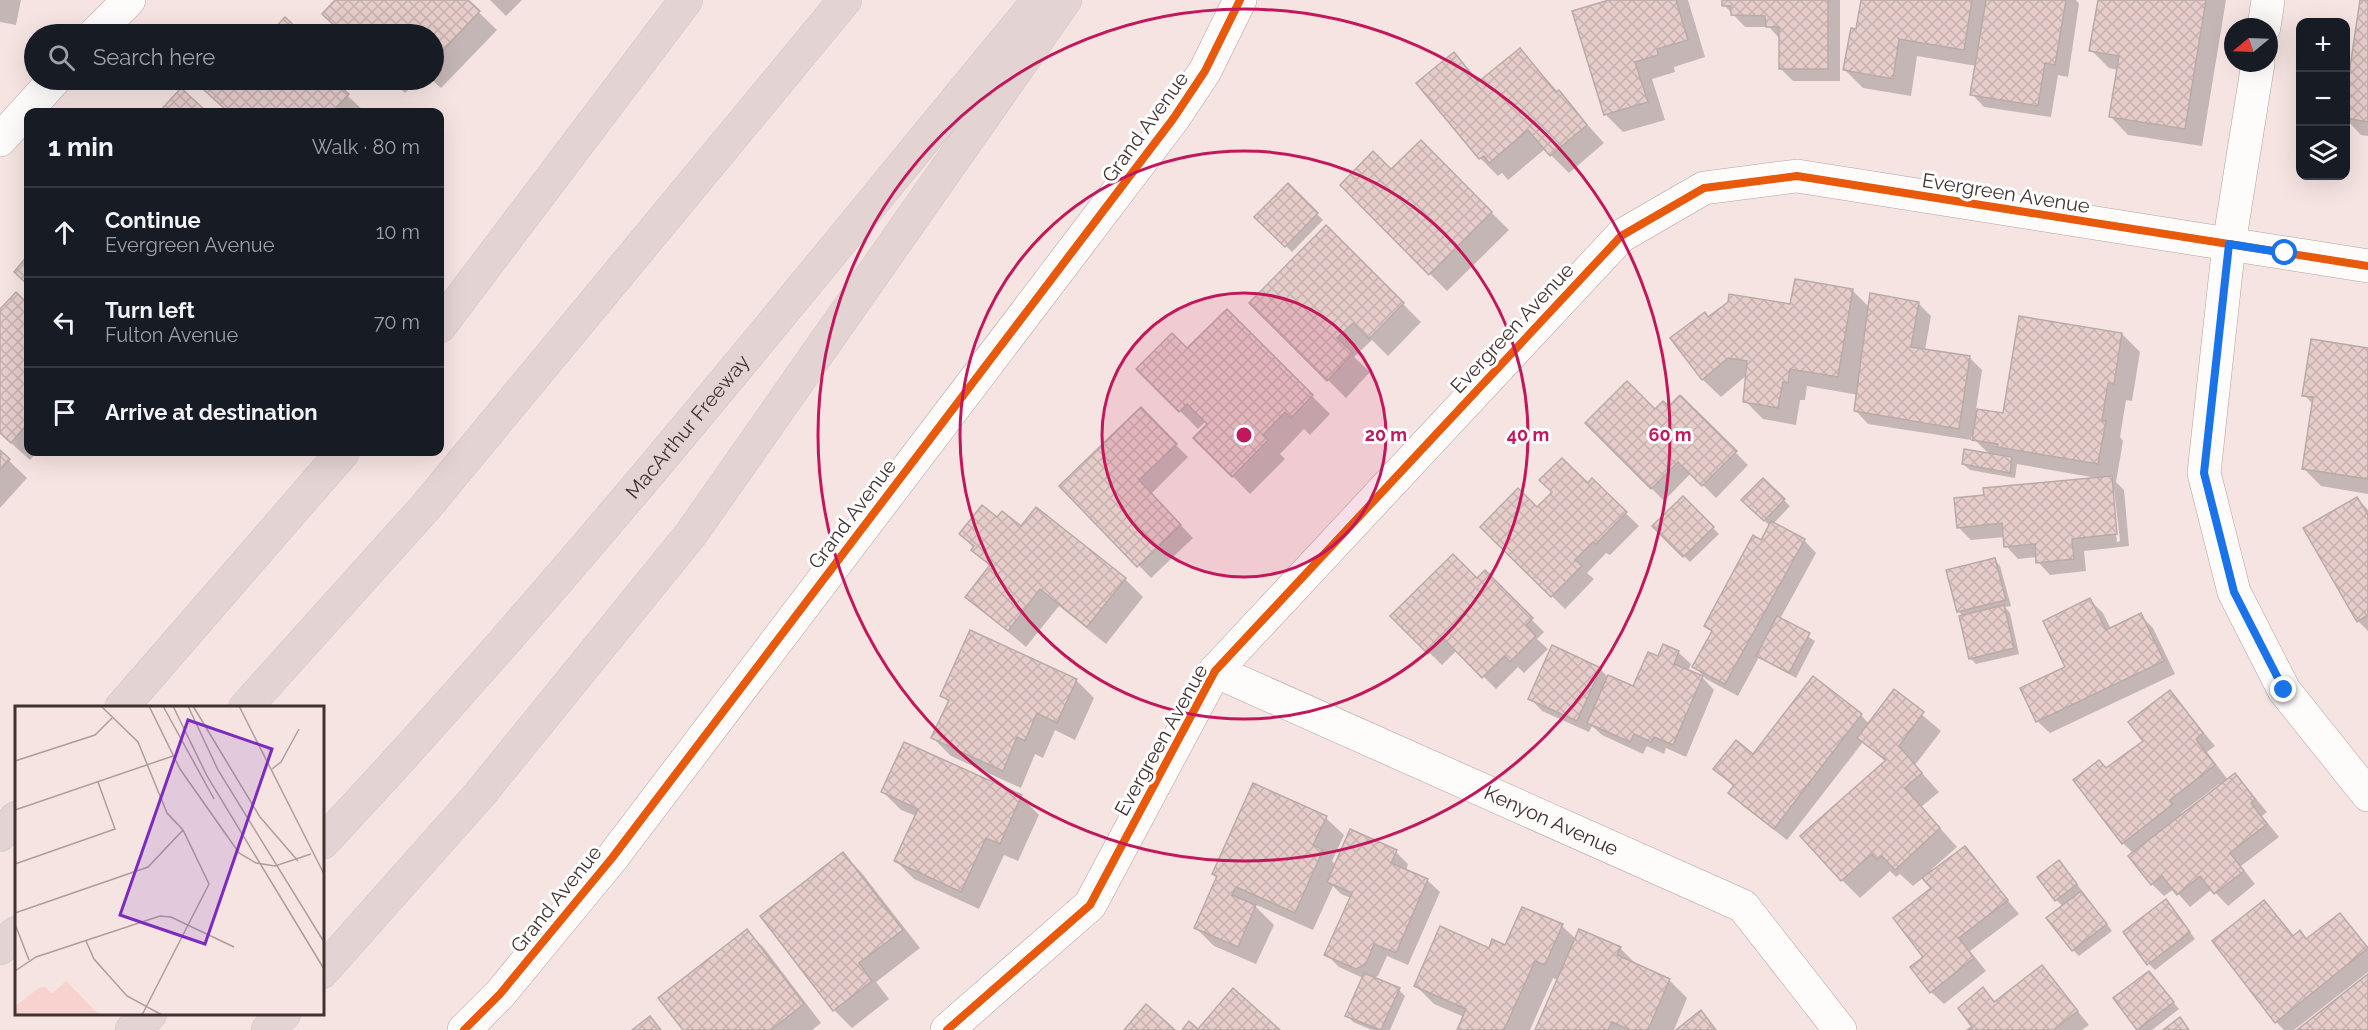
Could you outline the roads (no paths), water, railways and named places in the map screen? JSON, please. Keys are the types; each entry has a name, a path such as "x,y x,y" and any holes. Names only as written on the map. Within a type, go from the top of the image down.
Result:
{"highway":[{"path":"444,321 686,0"},
{"path":"247,706 424,509 845,0"},
{"name":"MacArthur Freeway","path":"324,841 537,607 1039,0"},
{"path":"324,970 480,794 691,534 1065,0"},
{"path":"123,706 340,456"},
{"path":"0,835 15,819"},
{"path":"0,948 15,934"},
{"path":"132,1030 149,1015"},
{"path":"268,1030 283,1015"}],"street":[{"path":"105,24 129,0"},
{"name":"Grand Avenue","path":"464,1030 500,994 612,858 1173,119 1205,71 1240,0"},
{"path":"2265,18 2268,0"},
{"path":"2257,72 2229,244 2204,473 2234,592 2239,602 2284,690 2368,795"},
{"path":"29,108 45,90"},
{"path":"0,140 24,113"},
{"name":"Evergreen Avenue","path":"947,1030 1090,905 1215,671 1621,236 1704,188 1797,176 2368,266"},
{"name":"Kenyon Avenue","path":"1215,671 1743,906 1840,1030"}]}
